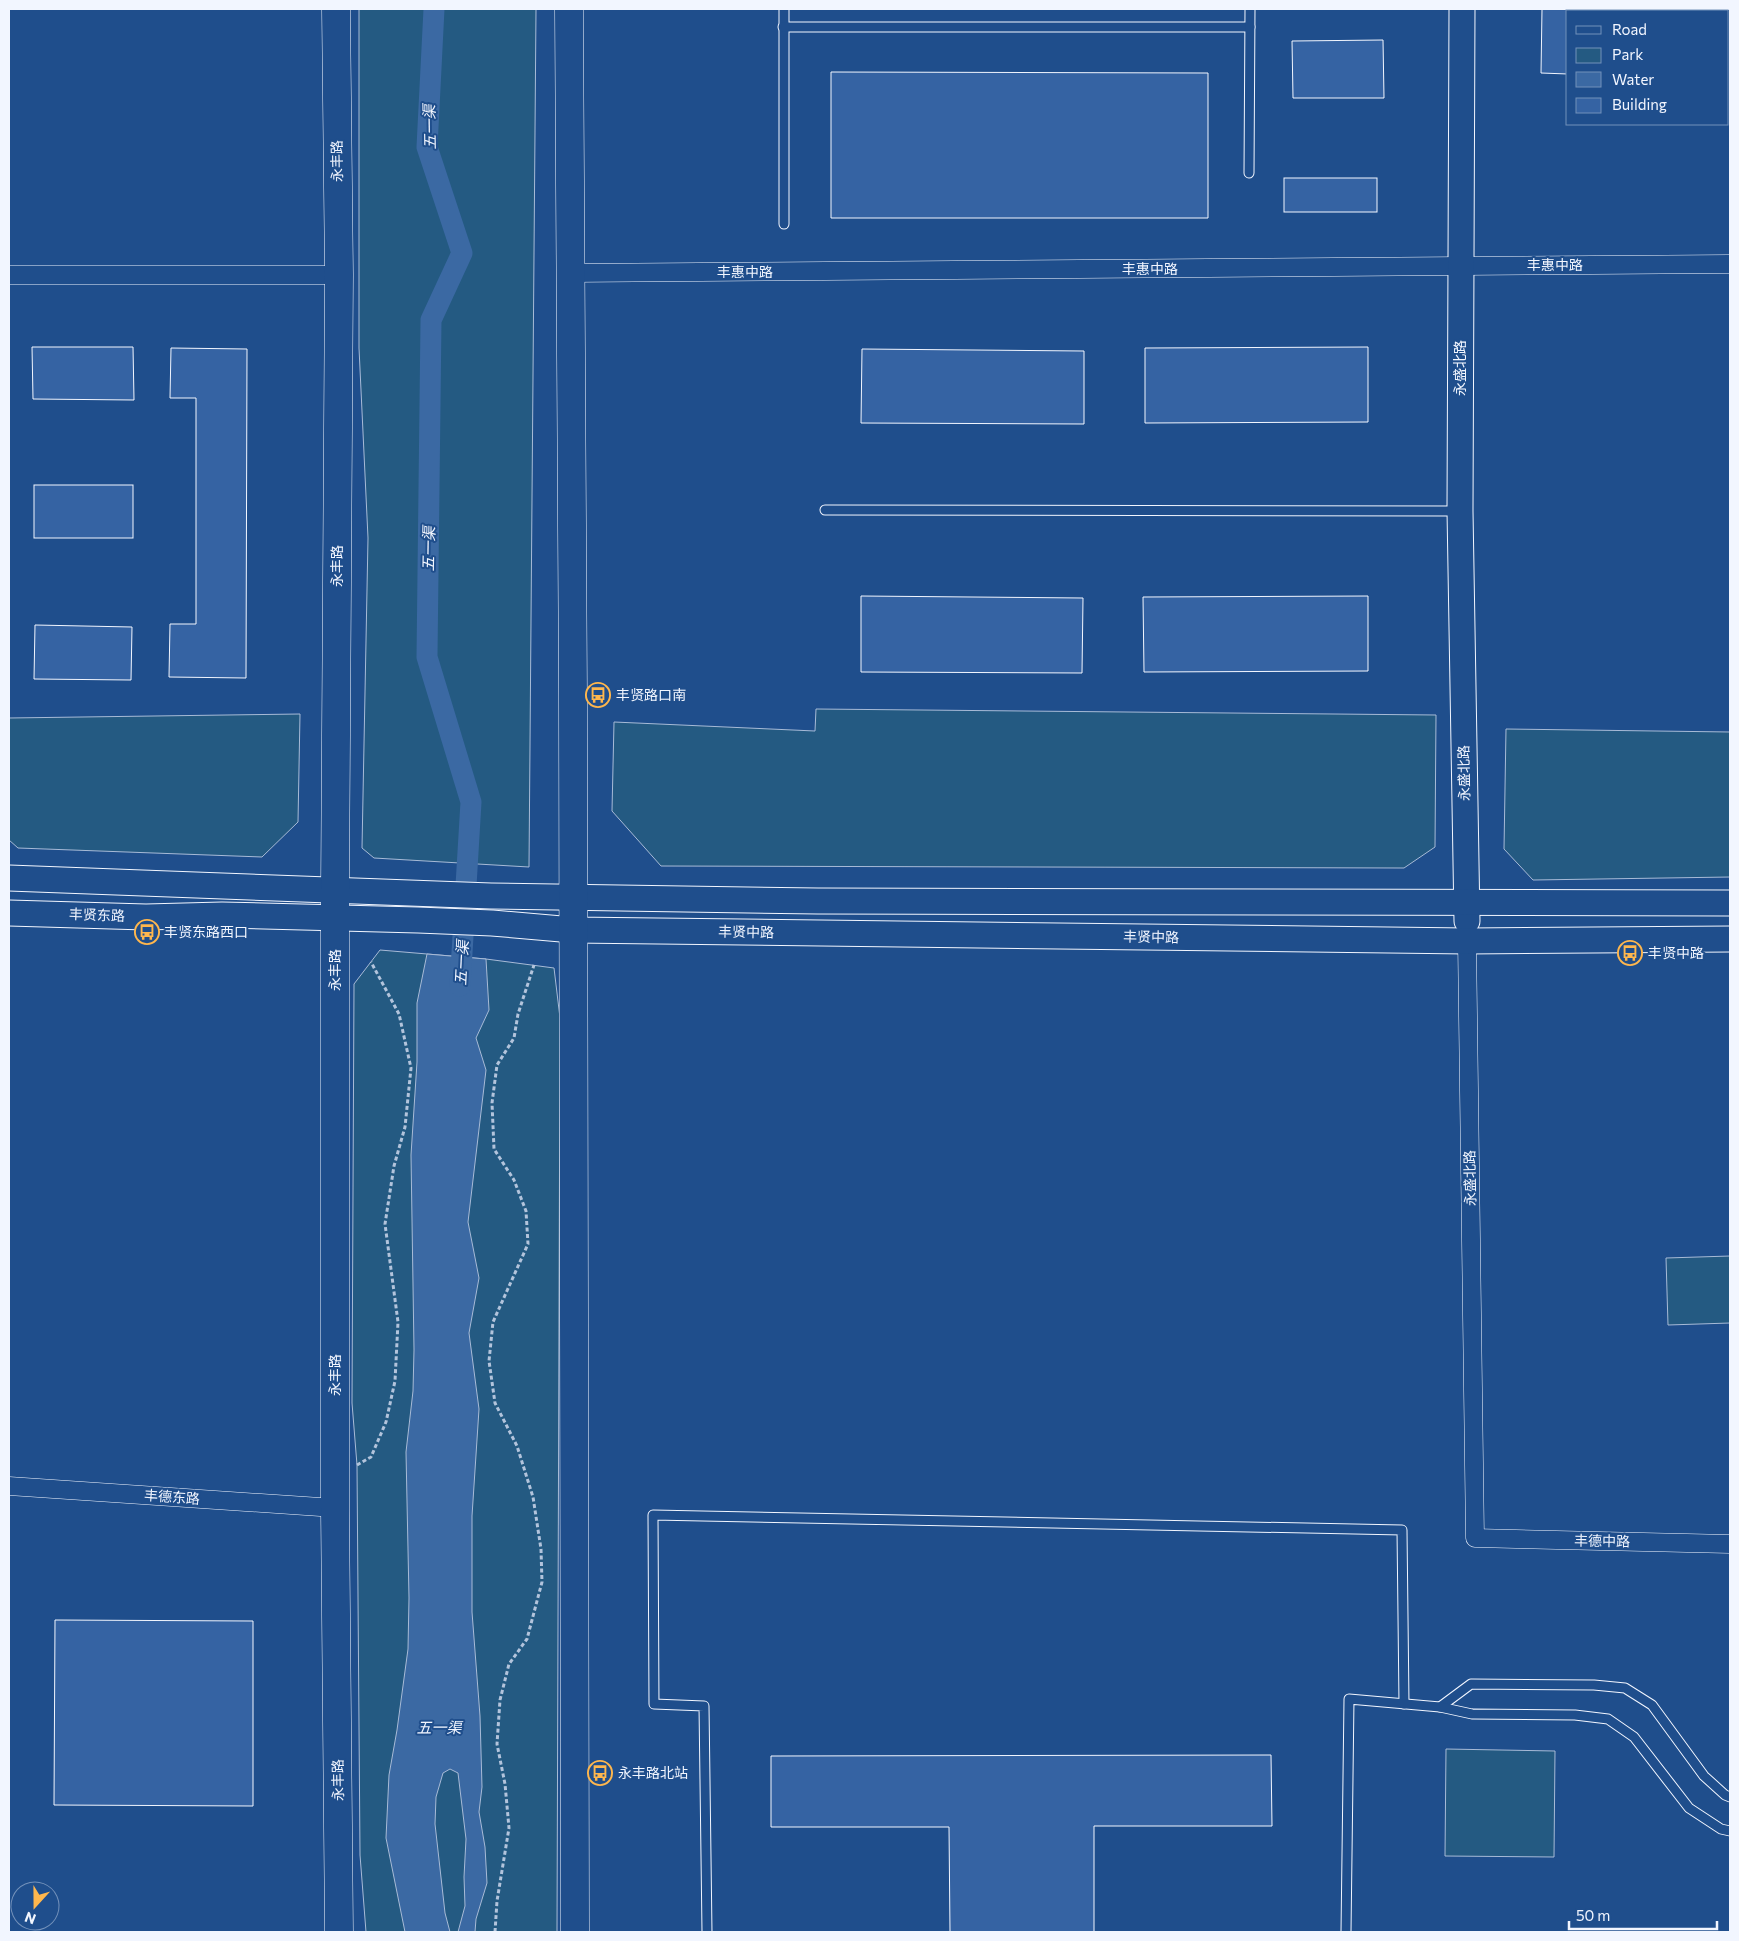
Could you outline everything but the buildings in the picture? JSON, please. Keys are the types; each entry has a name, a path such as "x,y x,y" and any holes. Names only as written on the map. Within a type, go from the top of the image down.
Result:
{"main road":[{"name":"永丰路","path":"336,9 339,275 334,890 335,1508 339,1932"},
{"path":"568,9 573,687 575,1932"}],"street":[{"name":"永盛北路","path":"1462,9 1460,511 1474,1538"},
{"name":"丰惠中路","path":"570,273 1730,264"},
{"path":"9,275 339,275"},
{"path":"9,878 491,896 818,902 1730,903"},
{"name":"丰贤东路","path":"9,913 146,917 222,915 418,920"},
{"name":"丰贤中路","path":"418,920 492,923 572,930 1467,941 1730,939"},
{"name":"丰德东路","path":"9,1486 335,1508"},
{"name":"丰德中路","path":"1474,1538 1730,1544"}],"lane":[{"path":"784,9 784,224"},
{"path":"1249,173 1250,9"},
{"path":"783,27 1250,28"},
{"path":"825,510 1460,511"},
{"path":"707,1932 704,1706 654,1704 653,1515 1402,1530 1404,1704"},
{"path":"1440,1707 1471,1684 1594,1685 1625,1688 1652,1705 1704,1776 1725,1796 1730,1797"},
{"path":"1346,1932 1349,1699 1440,1707 1472,1714 1575,1715 1608,1719 1634,1737 1690,1808 1721,1829 1730,1831"}],"path":[{"path":"357,1465 371,1456 386,1422 395,1381 398,1322 385,1224 394,1166 405,1127 411,1068 399,1014 371,962"},
{"path":"495,1932 496,1901 510,1828 505,1784 497,1744 500,1700 509,1664 527,1639 542,1582 541,1549 533,1497 517,1446 495,1403 489,1361 493,1322 528,1244 526,1210 514,1180 494,1149 492,1103 497,1065 514,1038 518,1014 534,965"}],"green space":[{"path":"359,9 536,9 529,867 374,858 362,848 368,538 359,348"},
{"path":"816,709 1436,715 1435,847 1404,868 661,866 612,811 614,722 815,731"},
{"path":"300,714 298,822 262,857 18,848 9,840 9,718"},
{"path":"1506,729 1730,732 1730,877 1533,880 1504,849"},
{"path":"380,950 486,959 554,968 560,1018 557,1932 366,1932 360,1855 357,1465 352,1403 354,984"},
{"path":"1730,1256 1730,1323 1668,1325 1666,1258"},
{"path":"1446,1749 1555,1751 1554,1857 1445,1856"}],"water":[{"name":"五一渠","path":"427,954 486,959 489,1010 476,1038 486,1070 468,1222 479,1278 469,1333 479,1409 472,1516 472,1612 480,1716 482,1787 479,1812 485,1847 487,1883 476,1919 475,1932 458,1932 465,1906 466,1839 458,1773 450,1769 443,1773 436,1797 435,1824 445,1913 450,1932 405,1932 386,1838 389,1775 408,1649 409,1598 406,1452 413,1391 414,1350 411,1155 417,1062 417,1003"}],"waterway":[{"name":"五一渠","path":"434,9 427,147 462,253 431,320 427,657 471,802 460,986"}],"place":[{"name":"丰贤路口南","path":"598,695"},
{"name":"丰贤东路西口","path":"147,932"},
{"name":"丰贤中路","path":"1630,953"},
{"name":"永丰路北站","path":"600,1773"}]}
